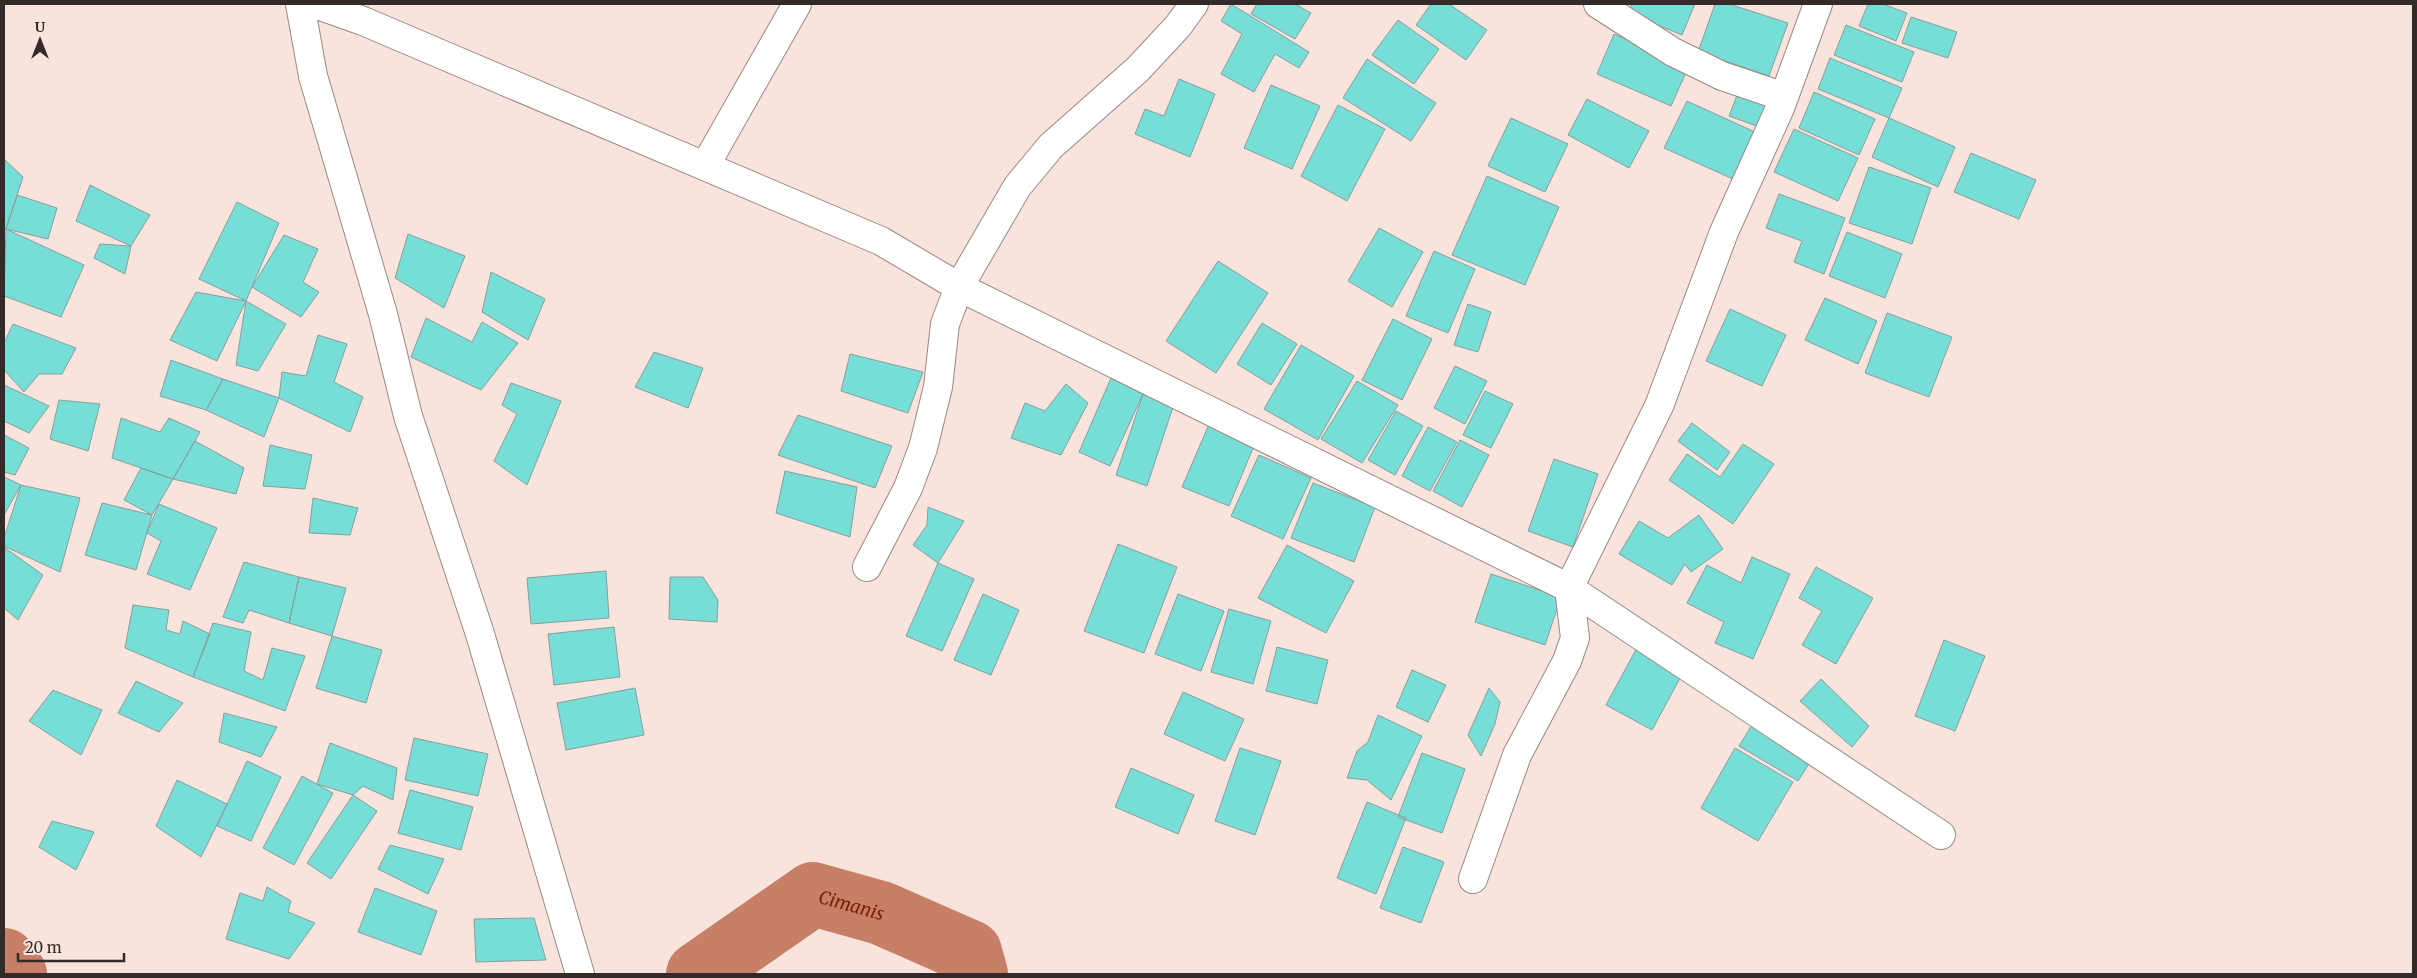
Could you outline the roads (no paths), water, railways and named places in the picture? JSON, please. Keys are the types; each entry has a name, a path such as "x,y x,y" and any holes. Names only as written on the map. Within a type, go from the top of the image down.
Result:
{"street":[{"path":"300,4 313,76 383,314 408,416 480,634 578,965"},
{"path":"315,4 363,21 881,241 959,286 1570,588 1941,835"},
{"path":"705,166 797,4"},
{"path":"867,567 908,488 922,448 938,387 946,324 959,286 1023,180 1051,146 1138,69 1178,26 1194,4"},
{"path":"1598,4 1673,52 1722,76 1784,97"},
{"path":"1473,879 1516,755 1566,661 1575,638 1570,588 1660,406 1724,232 1784,97 1818,4"}],"waterway":[{"name":"Cimanis","path":"698,974 813,894 881,913 970,952 976,974"},
{"name":"Cimanis","path":"4,960 15,974"}]}
